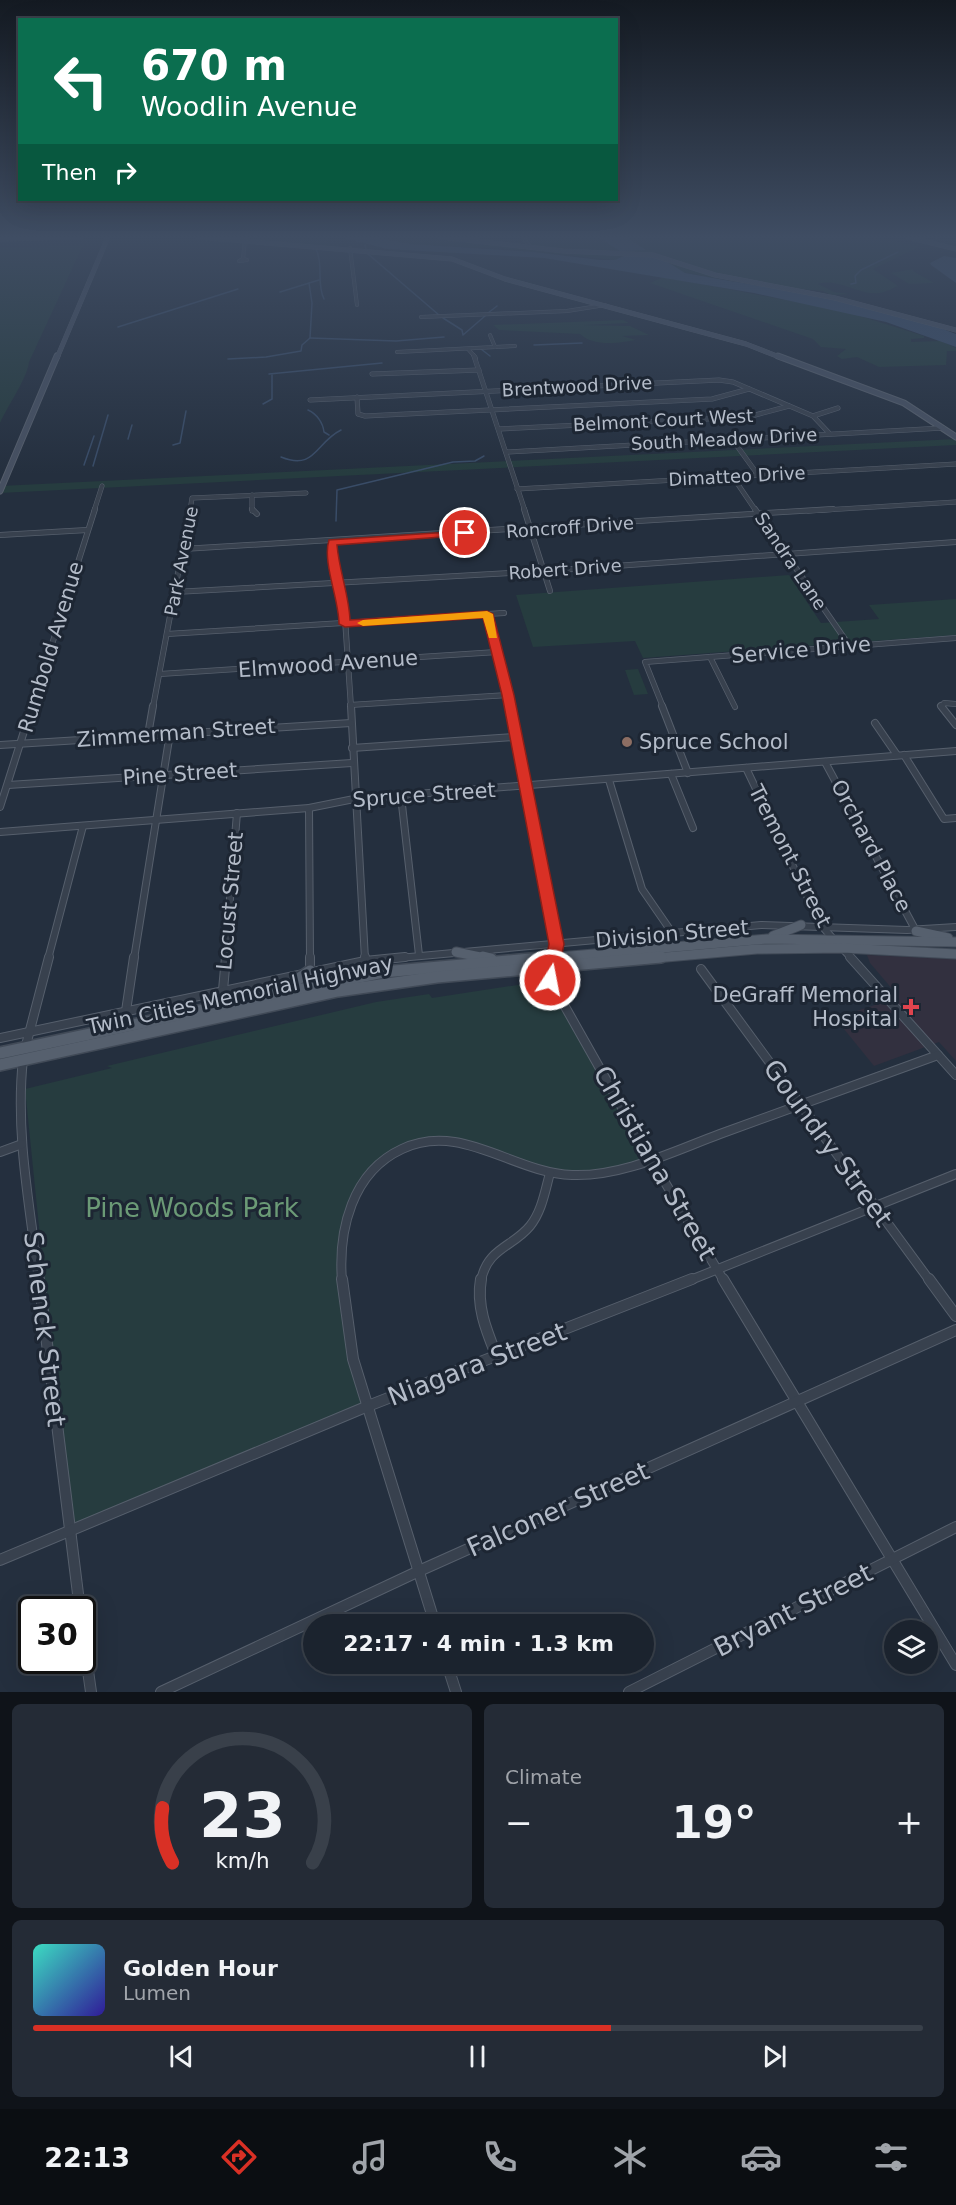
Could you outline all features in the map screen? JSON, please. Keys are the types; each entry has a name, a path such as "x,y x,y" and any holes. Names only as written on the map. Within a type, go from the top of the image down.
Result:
{"main road":[{"path":"767,939 801,925"},
{"path":"916,931 956,941"},
{"name":"Twin Cities Memorial Highway","path":"0,1065 365,986 553,962 767,939 956,941"},
{"name":"Twin Cities Memorial Highway","path":"0,1053 279,992 383,972 502,961 553,962 757,949 843,948 956,954"},
{"path":"456,952 502,961"},
{"path":"279,992 310,971"}],"street":[{"path":"0,491 74,316"},
{"path":"420,318 463,316"},
{"path":"645,316 752,346 904,403 956,437"},
{"path":"903,316 956,330"},
{"path":"490,334 495,347"},
{"path":"397,352 515,346"},
{"path":"468,349 475,356 550,591"},
{"path":"372,374 479,370"},
{"name":"Brentwood Drive","path":"310,400 719,380 733,382 813,416 829,434"},
{"path":"357,397 358,414 365,416 712,399 750,389"},
{"name":"Belmont Court West","path":"499,429 748,417 790,406"},
{"path":"813,416 838,408"},
{"name":"South Meadow Drive","path":"506,452 943,428"},
{"path":"732,439 758,475"},
{"name":"Dimatteo Drive","path":"518,489 956,464"},
{"name":"Sandra Lane","path":"733,477 849,645"},
{"name":"Rumbold Avenue","path":"0,807 102,486"},
{"name":"Park Avenue","path":"148,735 192,498 306,493"},
{"path":"252,495 252,511 256,514"},
{"name":"Roncroff Drive","path":"183,549 332,542 956,502"},
{"path":"0,535 87,530"},
{"path":"332,542 338,583 344,604 349,663 352,763 365,961"},
{"name":"Robert Drive","path":"175,592 544,571 956,542"},
{"path":"167,634 504,613"},
{"name":"Christiana Street","path":"487,614 508,695 557,944 550,980 651,1159 956,1665"},
{"name":"Service Drive","path":"688,773 645,663 956,638"},
{"name":"Elmwood Avenue","path":"160,674 497,652"},
{"path":"710,657 735,707"},
{"path":"350,705 508,695"},
{"path":"956,704 944,703 941,706 956,725"},
{"name":"Zimmerman Street","path":"0,745 351,723"},
{"path":"875,723 901,755 944,819 956,818"},
{"path":"126,1011 170,733"},
{"path":"352,748 515,737"},
{"name":"Spruce Street","path":"0,832 309,808 354,799 526,787 956,750"},
{"name":"Orchard Place","path":"825,762 916,931"},
{"name":"Pine Street","path":"8,785 352,763"},
{"name":"Tremont Street","path":"746,768 821,925 956,1075"},
{"path":"671,774 693,828"},
{"path":"609,780 642,889 673,934"},
{"path":"401,796 419,955"},
{"path":"309,808 310,971"},
{"name":"Locust Street","path":"223,990 237,813"},
{"name":"Schenck Street","path":"78,1596 19,1107 25,1048 83,826"},
{"name":"Division Street","path":"0,1038 365,961 761,925 821,925 916,931 956,927"},
{"name":"Goundry Street","path":"701,969 956,1316"},
{"path":"432,1614 353,1359 340,1279 342,1246 348,1216 361,1183 382,1160 410,1144 438,1140 465,1143 550,1173 592,1175 651,1159 938,1055"},
{"path":"0,1152 22,1144"},
{"path":"497,1357 479,1308 477,1289 482,1271 498,1250 530,1226 539,1210 550,1173"},
{"name":"Niagara Street","path":"0,1560 368,1406 956,1174"},
{"name":"Falconer Street","path":"161,1692 419,1571 956,1330"},
{"name":"Bryant Street","path":"629,1692 956,1527"},
{"path":"88,1674 91,1692"},
{"path":"450,1674 456,1692"}],"shaded area":[{"name":"DeGraff Memorial Hospital","path":"867,955 956,959 956,1061 939,1042 874,1066 835,1018 899,997 870,963"}],"green space":[{"path":"0,316 50,316 25,376 0,423"},
{"path":"746,316 860,316 924,336 924,338 911,339 911,342 941,341 956,348 956,351 947,351 946,365 879,367 857,357 842,359 837,356 846,349 821,347 813,339"},
{"path":"623,320 629,323 584,325 630,326 649,335 622,336 636,340 607,343 592,341 580,334 499,330 493,325"},
{"path":"956,439 956,445 0,493 0,486"},
{"path":"789,575 821,623 879,619 869,605 956,599 956,635 643,658 635,641 533,647 516,595"},
{"path":"638,669 648,694 634,695 625,670"},
{"name":"Pine Woods Park","path":"550,980 651,1159 612,1171 550,1173 465,1143 409,1144 361,1183 348,1216 340,1279 368,1406 70,1531 25,1089 112,1068 107,1066 376,1002 429,994 432,998"}],"water":[{"path":"859,316 901,316 923,322 956,334 956,347 886,322"}],"waterway":[{"path":"118,327 153,316"},
{"path":"310,338 311,316"},
{"path":"443,318 462,330 463,335 485,316"},
{"path":"310,338 396,341 444,337"},
{"path":"228,359 266,357 301,351 302,345 310,338"},
{"path":"534,345 582,343"},
{"path":"481,349 490,356"},
{"path":"269,374 382,363"},
{"path":"263,404 272,399 272,375"},
{"path":"308,410 317,416 324,432 329,435"},
{"path":"173,445 180,443 186,411"},
{"path":"93,466 108,415"},
{"path":"128,439 132,425"},
{"path":"281,457 301,461 308,458 332,435 341,430"},
{"path":"84,465 94,436"},
{"path":"336,521 337,490 453,462 475,461 484,456"}],"slow traffic":[{"path":"363,623 487,614 493,635"}],"place":[{"name":"Spruce School","path":"627,742"},
{"name":"DeGraff Memorial Hospital","path":"911,1007"}],"route":[{"path":"465,533 332,542 334,563 344,604 345,624 487,614 508,695 557,944 550,980"}]}
